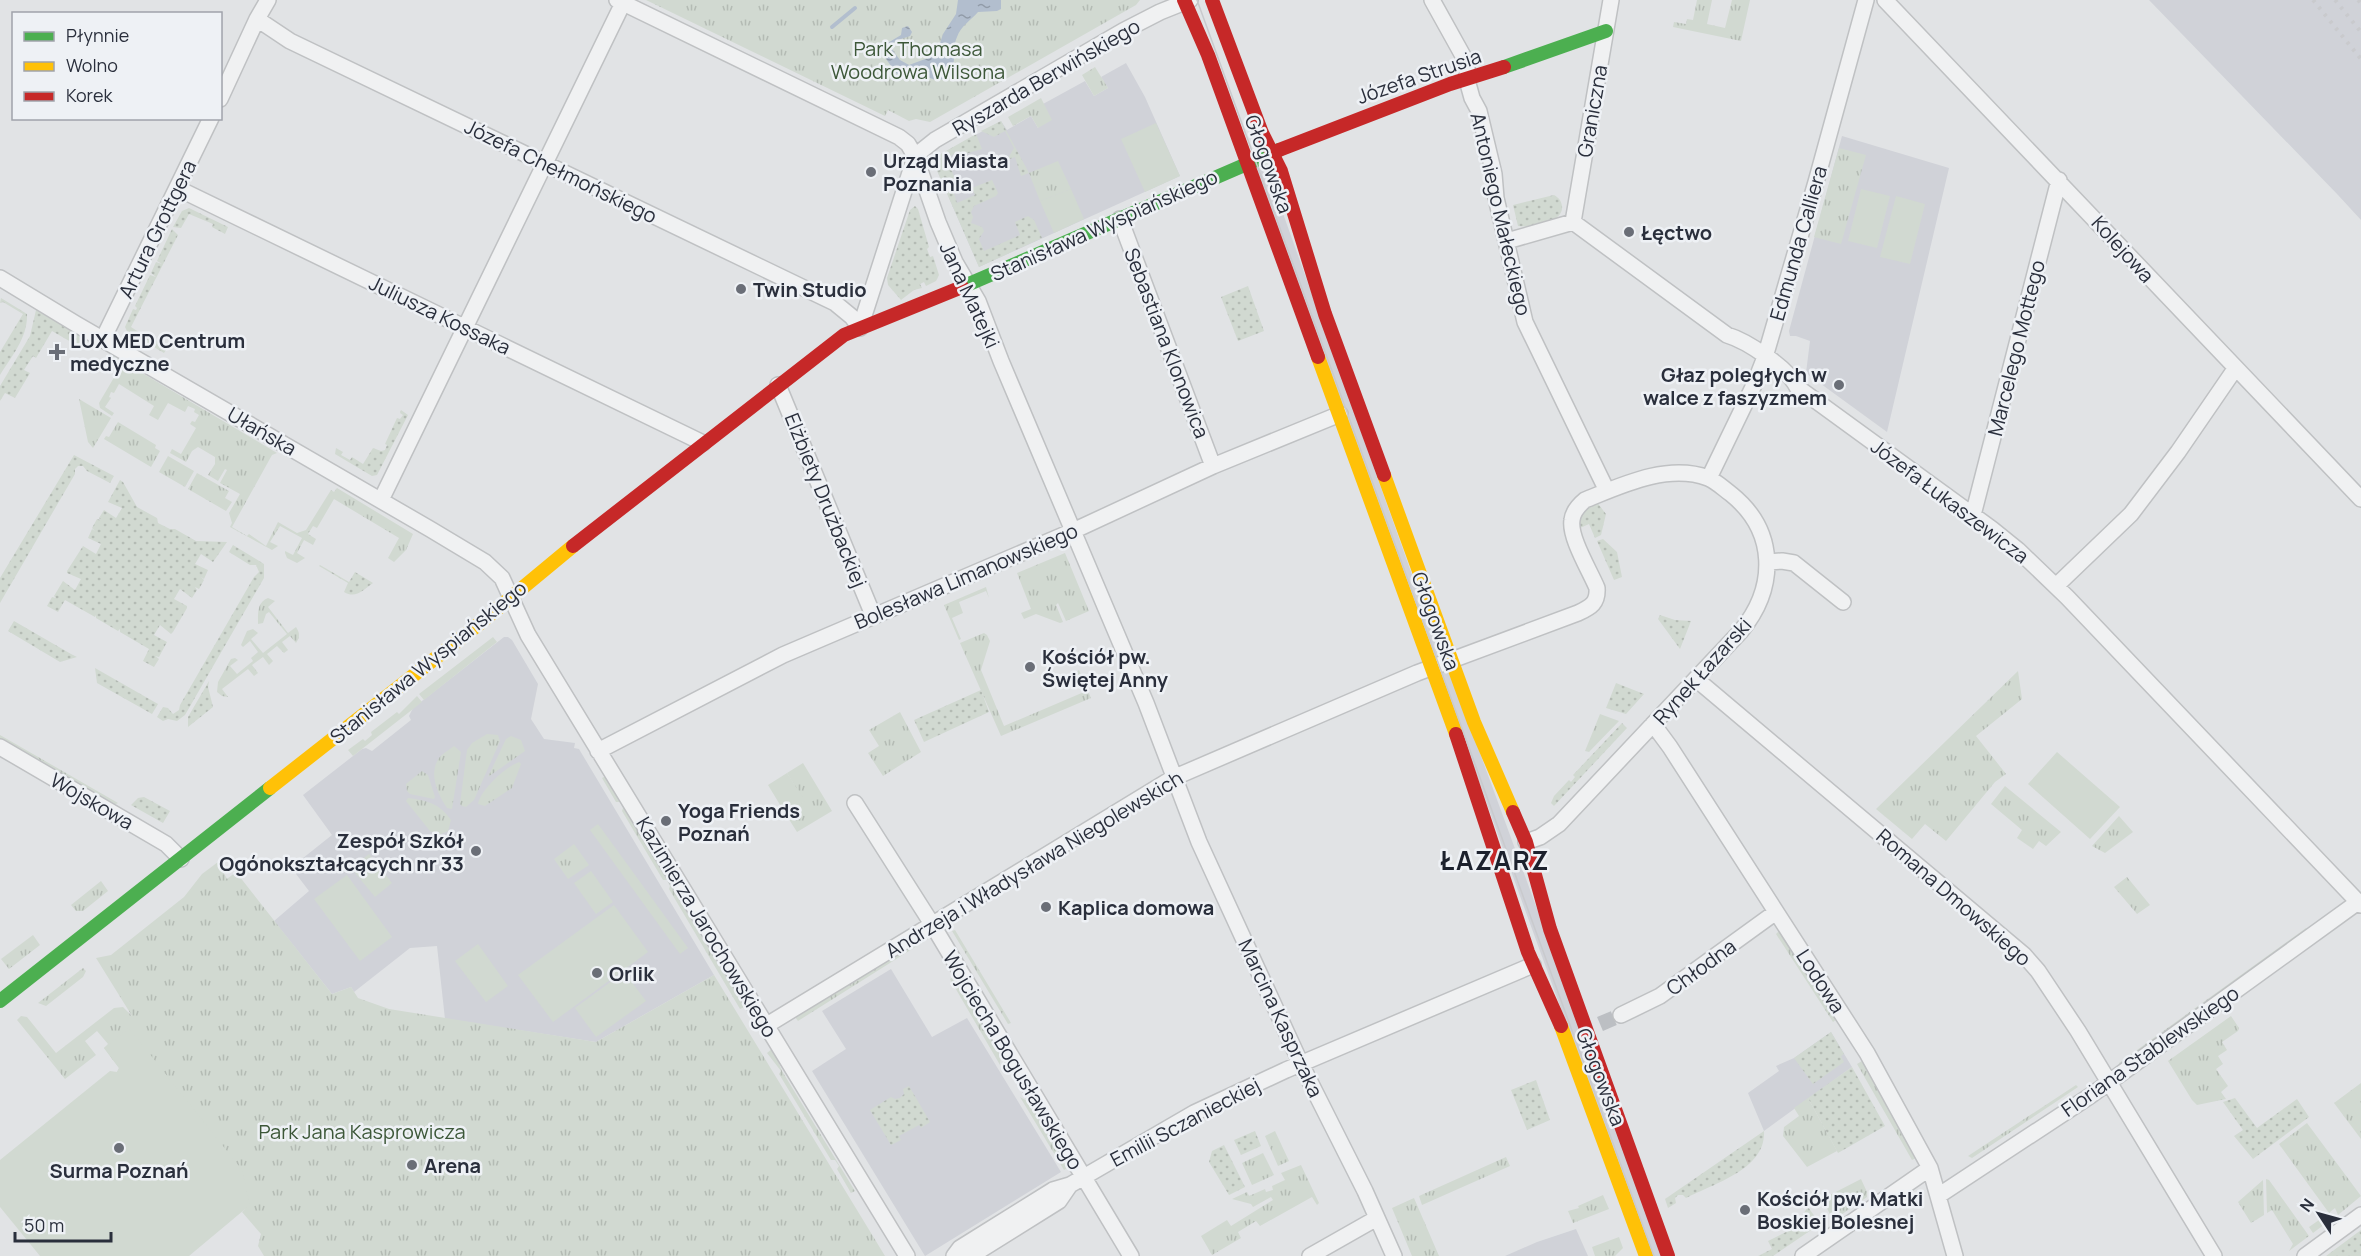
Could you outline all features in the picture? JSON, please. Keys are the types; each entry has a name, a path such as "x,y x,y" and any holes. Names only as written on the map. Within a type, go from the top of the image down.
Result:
{"street":[{"path":"222,95 268,0"},
{"name":"Głogowska","path":"1212,0 1262,133 1285,182 1325,314 1474,722 1526,842 1550,929 1668,1256"},
{"name":"Antoniego Małeckiego","path":"1432,0 1467,63 1467,80 1472,98 1479,111 1494,174 1496,198 1525,322 1607,491"},
{"name":"Graniczna","path":"1573,222 1611,0"},
{"name":"Edmunda Calliera","path":"1709,478 1754,386 1765,357 1866,0"},
{"name":"Kolejowa","path":"1885,0 2361,499"},
{"path":"381,500 620,1"},
{"name":"Jana Matejki","path":"620,1 899,137 908,144 915,156 958,270 978,301 1001,361 1146,703 1173,778"},
{"name":"Głogowska","path":"1186,1 1208,55 1474,784 1506,889 1533,965 1567,1039 1646,1256"},
{"name":"Ryszarda Berwińskiego","path":"915,156 934,140 1123,31 1186,1"},
{"name":"Józefa Chełmońskiego","path":"257,19 290,41 835,303 852,317 860,328"},
{"name":"Józefa Strusia","path":"1247,162 1439,88 1606,31"},
{"name":"Artura Grottgera","path":"102,339 210,120"},
{"name":"Ryszarda Berwińskiego","path":"899,137 934,140"},
{"path":"860,328 915,156"},
{"name":"Stanisława Wyspiańskiego","path":"0,1001 479,624 531,579 703,443 835,341 860,328 1120,219 1247,162"},
{"name":"Marcelego Mottego","path":"1973,515 2059,180"},
{"name":"Juliusza Kossaka","path":"177,188 703,443"},
{"name":"Sebastiana Klonowica","path":"1120,219 1213,466"},
{"path":"1507,241 1573,222"},
{"name":"Józefa Łukaszewicza","path":"1573,222 1727,335 1740,339 1765,357 1793,378 1797,387 2018,550 2056,586 2360,904"},
{"name":"Ułańska","path":"0,278 485,562 502,578 510,597"},
{"path":"2056,586 2131,514 2178,452 2235,369"},
{"name":"Elżbiety Drużbackiej","path":"778,385 873,615"},
{"name":"Bolesława Limanowskiego","path":"598,750 783,655 1073,531 1213,466 1340,414"},
{"name":"Rynek Łazarski","path":"1526,842 1540,837 1559,824 1741,631 1755,611 1764,589 1768,562 1763,542 1752,517 1737,499 1709,478 1687,474 1663,474 1585,500 1576,508 1572,520 1573,532 1597,588 1597,598 1592,606 1578,613"},
{"path":"1768,562 1794,563 1843,602"},
{"name":"Kazimierza Jarochowskiego","path":"510,597 528,635 907,1256"},
{"name":"Andrzeja i Władysława Niegolewskich","path":"767,1025 1173,778 1431,668 1578,613"},
{"name":"Romana Dmowskiego","path":"1696,679 2024,955 2052,990 2214,1256"},
{"name":"Lodowa","path":"1653,724 1867,1053 1930,1168 1955,1256"},
{"name":"Wojskowa","path":"0,747 166,844 181,859"},
{"name":"Marcina Kasprzaka","path":"1173,778 1199,842 1301,1064 1394,1256"},
{"name":"Wojciecha Bogusławskiego","path":"855,803 932,924 1077,1181 1131,1256"},
{"name":"Floriana Stablewskiego","path":"1938,1196 2109,1082 2360,904"},
{"name":"Chłodna","path":"1621,1015 1660,996 1776,912"},
{"name":"Emilii Sczanieckiej","path":"954,1256 960,1248 1053,1190 1077,1181 1186,1117 1301,1064 1533,965"},
{"path":"1586,1030 1600,1024"},
{"path":"1803,1256 1930,1168"},
{"name":"Emilii Sczanieckiej","path":"971,1256 1059,1201 1077,1181"},
{"path":"2305,1256 2361,1215"},
{"path":"1310,1256 1377,1218"}],"shaded area":[{"path":"2149,0 2361,0 2361,220 2338,195"},
{"path":"1126,63 1145,97 1180,176 979,267 932,159 1001,121 1007,130 1031,116 1038,128 1046,111 1043,104 1085,81 1094,96 1108,88 1101,77"},
{"path":"1842,136 1949,168 1887,432 1806,373 1810,341 1790,336 1789,331"},
{"path":"1265,163 1440,653 1436,659 1255,168"},
{"name":"Zespół Szkół Ogónokształcących nr 33","path":"504,637 512,640 538,684 531,719 544,739 575,743 574,748 579,749 714,975 596,1042 445,1019 437,946 410,948 354,992 351,987 332,994 274,921 309,891 293,866 332,835 303,795 362,749 372,751 411,720 409,716 413,708"},
{"path":"1448,666 1663,1256 1651,1256 1439,670"},
{"path":"891,969 932,1037 967,1018 1061,1172 925,1256 812,1071 846,1049 822,1011"},
{"path":"1831,1032 1852,1067 1764,1131 1748,1093 1779,1071 1776,1066 1794,1058"},
{"path":"1576,1229 1588,1256 1505,1256 1537,1242"}],"green space":[{"name":"Park Thomasa Woodrowa Wilsona","path":"646,0 1140,0 1136,5 930,122 916,119 909,121 888,110 885,116"},
{"path":"1697,0 1712,0 1707,24 1725,28 1732,0 1750,0 1741,41 1673,27 1674,22 1686,24 1687,19 1693,20"},
{"path":"1095,67 1108,88 1094,96 1082,75"},
{"path":"1041,98 1052,120 1038,128 1031,116 1013,126 1008,117"},
{"path":"1001,121 1029,173 1021,176 1015,157 1007,160 1014,148 1005,131 994,137 981,131"},
{"path":"1156,123 1180,176 1145,192 1121,139"},
{"path":"976,134 982,149 958,156 955,153 947,159 956,181 952,187 957,203 975,195 972,188 992,180 998,193 974,206 971,212 973,217 971,223 982,227 984,231 979,239 984,251 1020,235 1015,222 1028,216 1034,220 1042,238 979,267 932,159"},
{"path":"1839,148 1866,155 1841,244 1814,237"},
{"path":"1058,161 1071,189 1040,201 1029,173"},
{"path":"1071,189 1084,219 1054,233 1040,201"},
{"path":"1861,189 1890,196 1877,248 1848,241"},
{"path":"1554,195 1560,199 1562,206 1558,217 1538,225 1518,226 1513,205"},
{"path":"1896,196 1925,204 1910,264 1880,257"},
{"path":"915,206 918,209 929,247 927,249 930,257 933,256 939,275 936,281 926,286 924,282 920,284 922,288 914,290 901,300 888,285 887,278 910,210"},
{"path":"189,208 228,227 225,234 212,227 213,224 189,214 181,228 173,227 182,211"},
{"path":"172,229 178,235 131,327 151,342 154,339 168,347 164,353 127,331 125,327 133,309 137,308 135,306 150,275 156,277 151,273 156,262 162,264 157,261"},
{"path":"1248,286 1264,331 1238,341 1221,297"},
{"path":"1,298 27,314 27,322 22,338 0,375 0,352 23,314 3,302 0,303"},
{"path":"36,310 85,339 85,342 80,342 78,346 52,331 36,358 33,356 24,370 30,373 15,398 5,393 0,401 0,386 30,336"},
{"path":"110,354 277,453 272,455 232,527 247,536 249,534 266,546 278,522 297,533 306,530 331,490 334,492 337,488 413,534 406,550 394,562 388,558 399,538 334,499 317,528 313,526 308,534 316,539 313,545 304,540 297,553 305,558 297,563 287,558 285,551 293,555 302,538 280,526 270,542 278,546 272,550 230,527 232,523 229,513 240,494 220,483 227,470 225,469 218,481 208,475 215,464 215,457 198,447 192,451 186,462 170,453 172,449 181,454 196,428 190,424 192,421 195,422 199,415 194,412 195,409 188,406 185,412 168,403 158,420 149,415 154,406 119,384 114,393 111,392 109,397 111,398 105,407 114,413 112,416 100,408 99,403 119,369 108,355"},
{"path":"79,399 111,418 93,448 88,442"},
{"path":"401,410 408,415 377,475 372,476 335,454 336,448 343,452 341,455 350,460 352,457 363,464 373,448 385,450 387,445 385,444 397,418 400,419 403,415 400,413"},
{"path":"118,422 156,445 155,448 160,451 151,467 104,439 106,436 109,437"},
{"path":"74,455 114,476 110,483 87,471 83,466 75,469 75,474 0,603 0,578"},
{"path":"168,456 194,471 185,487 159,472"},
{"path":"197,473 229,491 225,498 232,502 226,511 188,489"},
{"path":"120,480 137,507 157,518 158,523 175,529 196,541 227,542 213,562 201,554 195,564 208,570 204,579 201,577 204,580 199,589 195,587 197,590 192,598 180,589 174,599 187,608 171,634 160,625 154,635 167,642 159,657 155,656 159,659 154,667 143,661 149,649 120,632 120,629 118,631 96,618 96,615 95,617 65,600 58,612 47,606 52,597 56,598 54,596 63,581 75,590 81,579 67,571 83,546 96,554 101,544 88,538 92,529 95,531 92,528 97,519 101,520 99,518 104,510 116,518 122,508 108,502"},
{"path":"1596,501 1606,514 1601,535 1595,538 1589,524 1578,529 1581,511"},
{"path":"1603,539 1617,552 1622,577 1614,580 1597,541"},
{"path":"233,545 264,564 264,578 185,715 177,721 168,719 163,721 157,717 163,707 168,708 173,714 179,710 254,577 259,572 256,565 250,565 229,552"},
{"path":"1065,553 1089,611 1066,621 1058,603 1056,605 1063,622 1060,623 1036,614 1024,619 1021,613 1031,609 1017,573"},
{"path":"320,565 349,582 355,572 373,583 359,593 348,594 344,592 348,583"},
{"path":"986,587 989,598 986,591 959,602 963,613 952,618 961,639 959,640 944,605"},
{"path":"268,598 275,601 268,607 288,633 296,627 299,635 297,641 296,643 290,636 282,642 288,650 284,653 277,646 267,654 273,661 269,665 263,657 252,665 258,673 254,676 248,669 222,689 228,697 222,696 217,692 218,682 231,659 238,660 230,666 237,674 253,661 251,658 258,652 250,641 243,647 241,645 247,631 253,629 258,633 251,639 263,653 287,634 269,612 263,623 258,624 260,605"},
{"path":"1660,615 1675,620 1691,621 1680,649 1658,619"},
{"path":"14,621 77,657 60,662 8,631"},
{"path":"984,633 990,641 981,670 1004,726 1084,692 1076,672 1079,670 1091,698 1001,736 960,643"},
{"path":"493,637 497,642 424,700 419,694"},
{"path":"95,668 158,704 152,714 97,683"},
{"path":"2018,671 2022,699 1976,736 2006,774 1995,782 1946,841 1925,824 1912,839 1876,809"},
{"path":"209,681 208,687 213,707 188,727 188,717"},
{"path":"1616,683 1644,694 1626,714 1606,708"},
{"path":"981,690 989,712 924,742 914,720"},
{"path":"417,696 422,702 353,756 348,750 363,739 365,741 372,735 371,732 397,712 399,714"},
{"path":"900,712 921,752 883,776 868,753 879,746 869,730"},
{"path":"1600,714 1619,721 1589,752 1585,751"},
{"path":"1622,723 1627,728 1554,806 1551,803 1554,796 1569,780 1571,782 1575,777 1573,775"},
{"path":"487,734 498,735 500,741 474,800 466,807 462,806 460,804 467,750 472,743"},
{"path":"0,735 118,803 114,805 0,739"},
{"path":"511,736 521,740 525,751 488,777 506,739"},
{"path":"454,746 461,752 452,809 447,808 440,797 434,771 439,758"},
{"path":"2057,752 2120,807 2090,839 2028,784"},
{"path":"519,762 521,764 512,788 485,806 478,804 494,780"},
{"path":"803,763 832,811 797,832 785,813 804,801 787,773"},
{"path":"422,771 428,775 434,799 410,794 407,791 406,784"},
{"path":"787,773 805,801 785,813 768,785"},
{"path":"606,776 704,941 738,996 747,1006 740,1009 669,889 667,880 663,880 622,811 620,802 616,802 602,778"},
{"path":"2005,786 2061,832 2046,846 2039,841 2033,849 2017,838 2022,830 1991,804"},
{"path":"144,797 170,811 163,823 131,805 138,798"},
{"path":"408,798 427,802 442,810 451,820 448,831 439,835 430,831 406,801"},
{"path":"2119,816 2133,832 2105,853 2092,846"},
{"path":"598,824 688,948 680,954 590,830"},
{"path":"574,844 589,865 568,879 554,859"},
{"path":"369,854 392,883 375,897 351,868"},
{"name":"Park Jana Kasprowicza","path":"218,862 227,879 236,872 332,994 351,987 358,998 389,1009 596,1042 714,975 885,1256 264,1256 258,1246 261,1234 242,1212 245,1209 117,1072 119,1068 104,1048 108,1044 97,1031 85,1041 96,1055 65,1079 17,1020 21,1016 27,1017 56,1053 114,1008 123,1007 132,1016 96,958 111,955 184,897 202,874"},
{"path":"591,871 613,902 596,914 574,883"},
{"path":"347,875 392,937 360,961 314,899"},
{"path":"2127,877 2150,905 2137,914 2114,887"},
{"path":"101,881 108,891 83,911 76,911 71,905"},
{"path":"614,905 648,952 553,1022 518,975"},
{"path":"2306,928 2306,932 2119,1066 2119,1063"},
{"path":"955,930 1011,1023 1008,1024 952,931"},
{"path":"1780,930 1837,1019 1833,1022 1776,934"},
{"path":"33,935 40,945 9,969 1,959"},
{"path":"923,939 928,939 798,1021 795,1017"},
{"path":"478,944 508,986 486,1002 455,961"},
{"path":"83,968 86,971 83,977 46,1006 38,1003"},
{"path":"624,972 646,1001 596,1037 575,1008"},
{"path":"954,977 1001,1055 1000,1065 950,979"},
{"path":"2231,1016 2239,1028 2222,1042 2227,1050 2218,1056 2223,1064 2216,1069 2228,1086 2221,1092 2226,1099 2197,1105 2168,1061"},
{"name":"Surma Poznań","path":"129,1028 242,1170 250,1205 189,1256 40,1256 0,1207 0,1160 110,1071 117,1072 119,1068 104,1048"},
{"path":"1831,1032 1844,1054 1841,1056 1844,1062 1813,1084 1794,1058"},
{"path":"773,1048 782,1071 855,1191 851,1193 837,1169 839,1166 835,1160 831,1160 779,1074 781,1071 767,1053"},
{"path":"1862,1061 1916,1158 1912,1160 1857,1064"},
{"path":"1852,1067 1885,1126 1838,1153 1808,1098"},
{"path":"1536,1080 1550,1120 1527,1130 1511,1090"},
{"path":"2361,1083 2361,1139 2334,1103"},
{"path":"2076,1085 2078,1087 1972,1158 1968,1156"},
{"path":"909,1086 930,1122 899,1136 901,1140 891,1145 870,1110 891,1097 900,1098 904,1094 903,1089"},
{"path":"1020,1097 1029,1102 1069,1167 1064,1170"},
{"path":"1808,1098 1837,1151 1807,1167 1783,1136 1784,1127 1799,1116 1794,1108"},
{"path":"2235,1098 2257,1128 2297,1099 2309,1117 2253,1159 2234,1136 2243,1130 2223,1102"},
{"path":"2307,1123 2361,1196 2338,1215 2335,1208 2330,1212 2329,1221 2313,1233 2309,1227 2329,1213 2279,1144"},
{"path":"1255,1131 1261,1146 1241,1155 1234,1140"},
{"path":"1275,1131 1289,1161 1278,1166 1265,1136"},
{"path":"1764,1131 1757,1155 1748,1165 1724,1180 1686,1198 1678,1195 1675,1198 1676,1203 1668,1208 1665,1199"},
{"path":"1224,1145 1245,1187 1229,1195 1209,1162 1212,1151"},
{"path":"1263,1153 1274,1175 1252,1185 1242,1163"},
{"path":"1506,1157 1510,1166 1422,1205 1419,1196"},
{"path":"1301,1165 1319,1203 1317,1205 1312,1197 1260,1226 1256,1221 1238,1232 1241,1238 1212,1255 1201,1236 1227,1220 1231,1226 1273,1200 1271,1197 1253,1207 1251,1204 1232,1199 1247,1192 1249,1196 1265,1189 1266,1192 1273,1190 1272,1186 1285,1180 1281,1173"},
{"path":"1861,1179 1867,1197 1835,1219 1821,1197 1824,1198"},
{"path":"2266,1179 2309,1236 2289,1251 2293,1244 2272,1210 2267,1213"},
{"path":"2263,1180 2264,1215 2251,1223 2238,1202"},
{"path":"1603,1195 1609,1209 1573,1223 1568,1211 1579,1208 1578,1206"},
{"path":"1414,1198 1439,1256 1412,1256 1392,1208"},
{"path":"1808,1207 1820,1224 1773,1256 1758,1256 1772,1249 1768,1241 1792,1229"},
{"path":"2361,1230 2361,1256 2326,1256"},
{"path":"1619,1237 1623,1248 1615,1256 1595,1256 1592,1247"}],"water":[{"path":"958,0 1001,0 1001,9 978,12 964,26 955,43 953,67 945,77 938,81 922,75 907,79 897,74 883,55 886,44 901,35 902,28 908,26 912,32 910,36 895,41 891,48 900,60 909,65 936,55 943,34 956,14"}],"waterway":[{"path":"832,27 855,8"}],"tunnel":[{"path":"1600,1024 1621,1015"}],"tram line":[{"path":"1197,0 1654,1256"}],"railway":[{"path":"2313,0 2361,59"},
{"path":"2335,0 2361,32"},
{"path":"2358,0 2361,3"}],"traffic: fast":[{"path":"1504,67 1606,31"},
{"path":"962,287 1279,150"},
{"path":"0,1001 270,788"}],"traffic: slow":[{"path":"1318,357 1456,734"},
{"path":"1384,475 1474,722 1513,812"},
{"path":"270,788 479,624 573,546"},
{"path":"1561,1026 1646,1256"}],"traffic: jam":[{"path":"1184,0 1208,55 1318,357"},
{"path":"1212,0 1262,133 1281,171 1325,314 1384,475"},
{"path":"1279,150 1450,84 1504,67"},
{"path":"573,546 844,335 962,287"},
{"path":"1456,734 1528,952 1561,1026"},
{"path":"1513,812 1526,842 1550,929 1668,1256"}],"place":[{"name":"Urząd Miasta Poznania","path":"871,172"},
{"name":"Łęctwo","path":"1629,232"},
{"name":"Twin Studio","path":"741,289"},
{"name":"LUX MED Centrum medyczne","path":"57,352"},
{"name":"Głaz poległych w walce z faszyzmem","path":"1839,385"},
{"name":"Kościół pw. Świętej Anny","path":"1030,667"},
{"name":"Yoga Friends Poznań","path":"666,821"},
{"name":"Zespół Szkół Ogónokształcących nr 33","path":"476,851"},
{"name":"Kaplica domowa","path":"1046,907"},
{"name":"Orlik","path":"597,973"},
{"name":"Surma Poznań","path":"119,1148"},
{"name":"Arena","path":"412,1165"},
{"name":"Kościół pw. Matki Boskiej Bolesnej","path":"1745,1210"}],"district":[{"name":"ŁAZARZ","path":"1495,860"}]}
